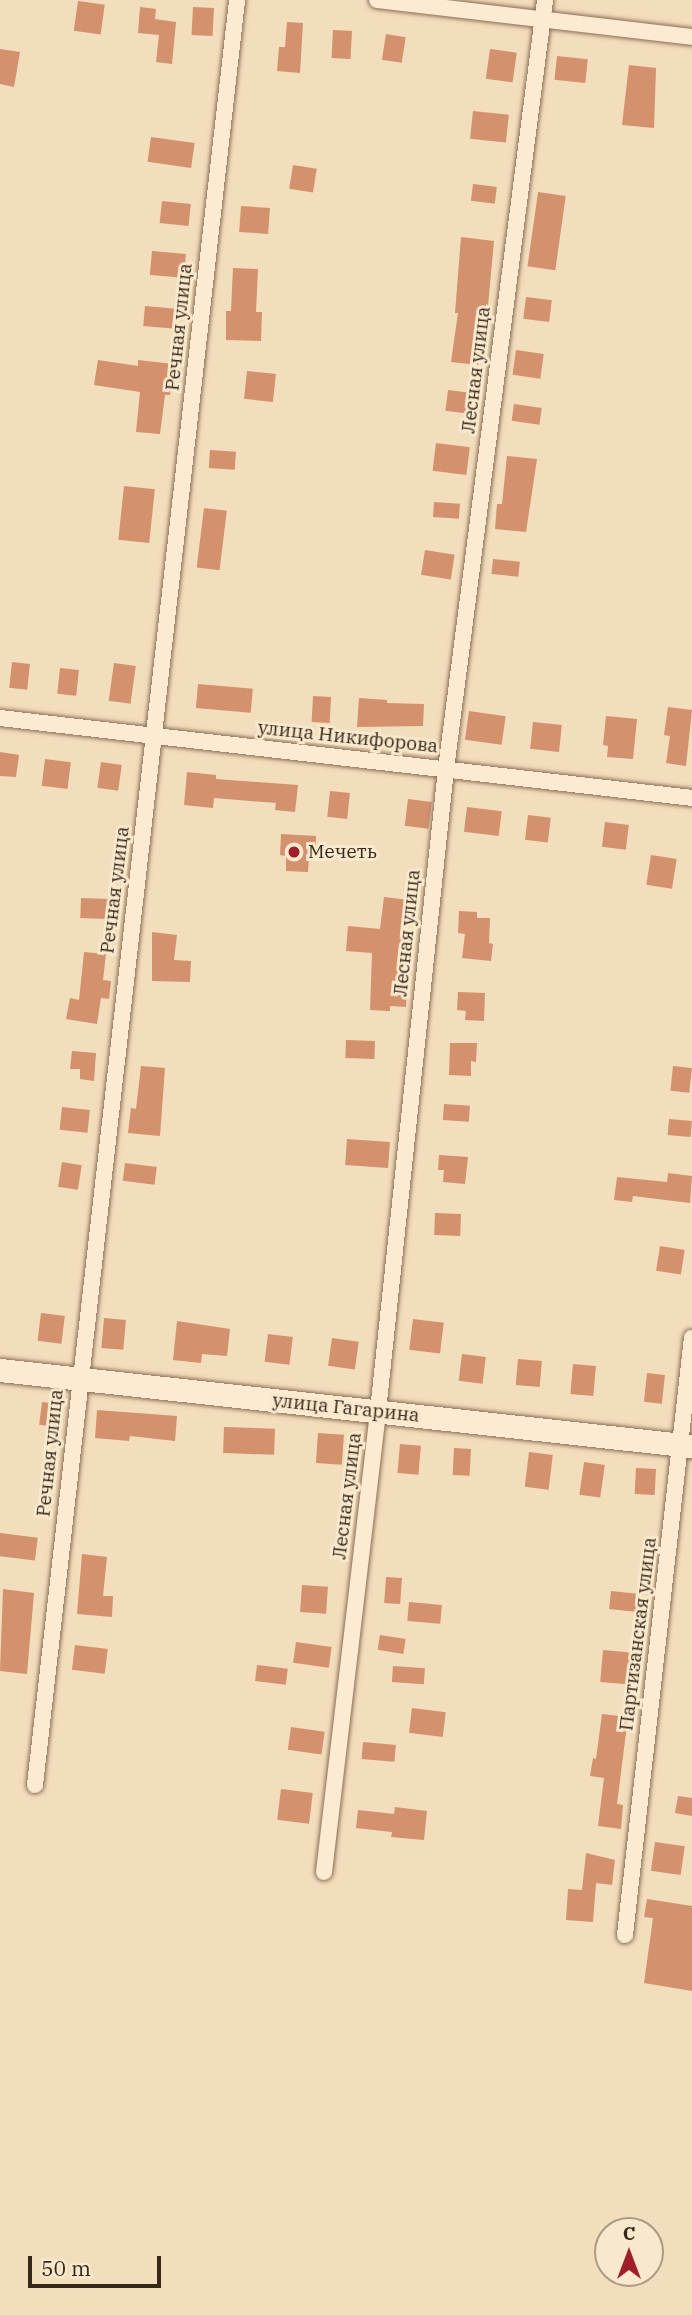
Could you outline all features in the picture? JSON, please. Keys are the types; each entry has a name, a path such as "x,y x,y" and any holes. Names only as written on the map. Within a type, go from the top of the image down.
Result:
{"main road":[{"name":"улица Гагарина","path":"0,1370 687,1445"}],"street":[{"name":"Речная улица","path":"34,1785 237,0"},
{"path":"377,0 692,37"},
{"name":"Лесная улица","path":"324,1872 378,1411 446,769 545,0"},
{"name":"улица Никифорова","path":"0,718 692,798"},
{"name":"Партизанская улица","path":"625,1935 687,1445 692,1338"}],"building":[{"path":"78,1 105,5 101,34 74,31"},
{"path":"140,7 156,9 155,19 176,22 172,64 156,62 159,35 138,33"},
{"path":"193,7 214,8 213,36 192,35"},
{"path":"287,22 303,23 300,73 277,71 279,47 285,47"},
{"path":"333,30 352,31 351,59 332,58"},
{"path":"386,34 406,37 402,63 382,60"},
{"path":"0,49 20,52 14,87 0,84"},
{"path":"490,49 517,53 513,82 486,79"},
{"path":"557,56 588,59 585,83 554,80"},
{"path":"629,65 656,68 654,128 622,125"},
{"path":"473,111 509,115 506,143 470,139"},
{"path":"151,137 195,143 191,168 148,162"},
{"path":"293,165 317,169 313,192 289,189"},
{"path":"473,184 497,187 495,204 471,201"},
{"path":"538,192 566,196 555,270 528,266"},
{"path":"162,201 191,204 189,226 160,223"},
{"path":"241,206 270,208 268,234 239,232"},
{"path":"461,237 494,241 487,317 484,317 478,365 451,362 458,313 455,313"},
{"path":"152,251 186,254 184,278 150,275"},
{"path":"233,268 258,269 256,312 262,312 261,341 226,340 226,311 231,311"},
{"path":"526,297 552,300 549,322 523,319"},
{"path":"145,306 178,309 176,329 143,326"},
{"path":"516,350 544,354 540,379 513,375"},
{"path":"98,360 138,366 138,360 173,364 170,395 165,395 160,434 136,432 140,392 94,385"},
{"path":"247,371 276,374 273,402 244,399"},
{"path":"448,390 472,393 469,414 445,411"},
{"path":"514,404 542,408 539,425 512,421"},
{"path":"436,443 470,447 466,475 433,471"},
{"path":"210,450 236,452 235,470 209,468"},
{"path":"507,456 537,459 526,532 495,529 497,504 502,504"},
{"path":"124,486 155,489 149,543 118,540"},
{"path":"434,502 460,504 459,519 433,517"},
{"path":"204,508 227,511 220,570 197,568"},
{"path":"425,550 455,555 451,579 421,575"},
{"path":"493,559 520,562 518,577 491,574"},
{"path":"12,662 30,664 27,690 9,688"},
{"path":"114,663 136,666 130,704 109,701"},
{"path":"60,668 79,670 76,696 57,694"},
{"path":"198,684 253,689 251,713 196,708"},
{"path":"313,696 331,697 330,723 312,722"},
{"path":"359,698 387,700 387,703 424,704 423,726 357,727"},
{"path":"668,707 692,710 686,766 666,763 670,736 664,735"},
{"path":"469,711 506,716 502,745 465,740"},
{"path":"606,716 637,719 633,759 607,757 608,746 603,745"},
{"path":"533,722 562,725 559,752 530,749"},
{"path":"0,752 19,755 16,777 0,776"},
{"path":"45,759 71,762 68,789 42,786"},
{"path":"101,762 122,765 118,791 97,788"},
{"path":"187,772 216,775 216,779 298,785 295,812 275,810 276,803 214,798 213,808 184,805"},
{"path":"330,791 350,793 347,819 327,817"},
{"path":"408,799 432,802 429,829 405,826"},
{"path":"467,807 502,811 499,836 464,832"},
{"path":"528,815 551,818 548,843 525,840"},
{"path":"605,822 629,825 626,850 602,847"},
{"path":"281,834 316,836 315,857 309,857 308,872 286,871 286,856 280,855"},
{"path":"651,855 677,859 672,889 646,885"},
{"path":"384,897 409,900 405,932 410,933 406,1007 390,1006 390,1011 370,1010 372,953 346,951 348,926 380,929"},
{"path":"81,898 108,899 107,919 80,918"},
{"path":"459,911 477,912 477,918 490,918 489,943 493,944 491,961 462,958 465,934 458,933"},
{"path":"152,932 177,935 174,960 191,961 190,982 152,981"},
{"path":"84,952 106,954 103,980 111,981 109,999 101,998 97,1024 66,1019 70,998 79,1000"},
{"path":"458,992 485,993 484,1021 465,1020 466,1011 457,1010"},
{"path":"346,1040 375,1041 374,1059 345,1058"},
{"path":"450,1043 477,1043 476,1062 471,1061 471,1076 449,1075"},
{"path":"72,1051 96,1053 94,1081 80,1079 80,1069 70,1069"},
{"path":"141,1066 165,1068 160,1136 128,1133 131,1108 136,1109"},
{"path":"673,1066 692,1068 689,1093 670,1091"},
{"path":"444,1104 470,1106 469,1122 443,1120"},
{"path":"62,1107 90,1110 87,1133 60,1130"},
{"path":"669,1119 692,1121 691,1137 668,1135"},
{"path":"347,1139 390,1142 388,1168 345,1165"},
{"path":"439,1155 468,1157 465,1184 443,1182 444,1170 438,1170"},
{"path":"62,1162 82,1165 78,1190 58,1187"},
{"path":"125,1163 157,1167 155,1185 123,1181"},
{"path":"668,1173 692,1176 690,1203 633,1196 632,1202 614,1200 617,1177 667,1182"},
{"path":"435,1213 461,1214 460,1236 434,1235"},
{"path":"660,1246 685,1250 681,1275 656,1271"},
{"path":"41,1313 65,1316 61,1344 38,1341"},
{"path":"104,1318 126,1320 123,1350 101,1348"},
{"path":"413,1319 444,1323 440,1354 409,1350"},
{"path":"177,1321 230,1329 227,1356 202,1354 201,1363 173,1360"},
{"path":"268,1334 293,1337 289,1365 265,1362"},
{"path":"332,1338 359,1342 355,1369 328,1366"},
{"path":"462,1354 486,1357 483,1384 459,1381"},
{"path":"518,1359 542,1361 540,1387 516,1385"},
{"path":"573,1364 596,1366 593,1396 570,1394"},
{"path":"647,1373 665,1375 662,1404 644,1402"},
{"path":"42,1402 58,1404 55,1427 39,1425"},
{"path":"97,1410 177,1416 175,1441 130,1436 129,1441 95,1438"},
{"path":"224,1427 275,1429 274,1455 223,1453"},
{"path":"318,1433 344,1435 342,1465 316,1463"},
{"path":"400,1444 421,1446 418,1475 397,1473"},
{"path":"454,1448 471,1449 470,1476 453,1475"},
{"path":"529,1452 553,1455 549,1490 525,1487"},
{"path":"584,1462 605,1465 600,1498 579,1495"},
{"path":"636,1468 656,1469 655,1495 635,1494"},
{"path":"0,1533 38,1538 35,1560 0,1556"},
{"path":"82,1554 107,1557 103,1596 113,1596 112,1617 77,1614"},
{"path":"386,1577 402,1578 400,1604 384,1603"},
{"path":"302,1585 328,1587 326,1614 300,1612"},
{"path":"3,1589 34,1593 27,1674 0,1671"},
{"path":"611,1591 640,1594 638,1612 609,1609"},
{"path":"409,1602 442,1605 440,1624 407,1621"},
{"path":"380,1635 406,1639 403,1654 378,1650"},
{"path":"296,1642 332,1647 329,1668 293,1663"},
{"path":"75,1645 108,1649 105,1674 72,1670"},
{"path":"603,1650 636,1653 633,1685 600,1682"},
{"path":"257,1665 288,1669 286,1685 255,1681"},
{"path":"393,1666 425,1668 424,1684 392,1682"},
{"path":"412,1708 446,1712 443,1737 409,1733"},
{"path":"602,1714 628,1717 617,1804 623,1805 621,1829 598,1826 604,1778 590,1776 593,1758 596,1759"},
{"path":"291,1727 325,1732 321,1755 288,1750"},
{"path":"363,1742 396,1745 394,1762 362,1759"},
{"path":"281,1789 313,1793 309,1824 277,1820"},
{"path":"678,1796 692,1798 692,1816 675,1813"},
{"path":"395,1807 427,1811 424,1840 391,1837 392,1832 356,1828 358,1810 394,1814"},
{"path":"655,1842 685,1846 681,1875 651,1871"},
{"path":"586,1853 615,1860 612,1885 596,1883 593,1922 566,1920 568,1889 582,1890"},
{"path":"647,1899 692,1906 692,1991 644,1983 653,1918 644,1917"}],"place":[{"name":"Мечеть","path":"294,852"}]}
